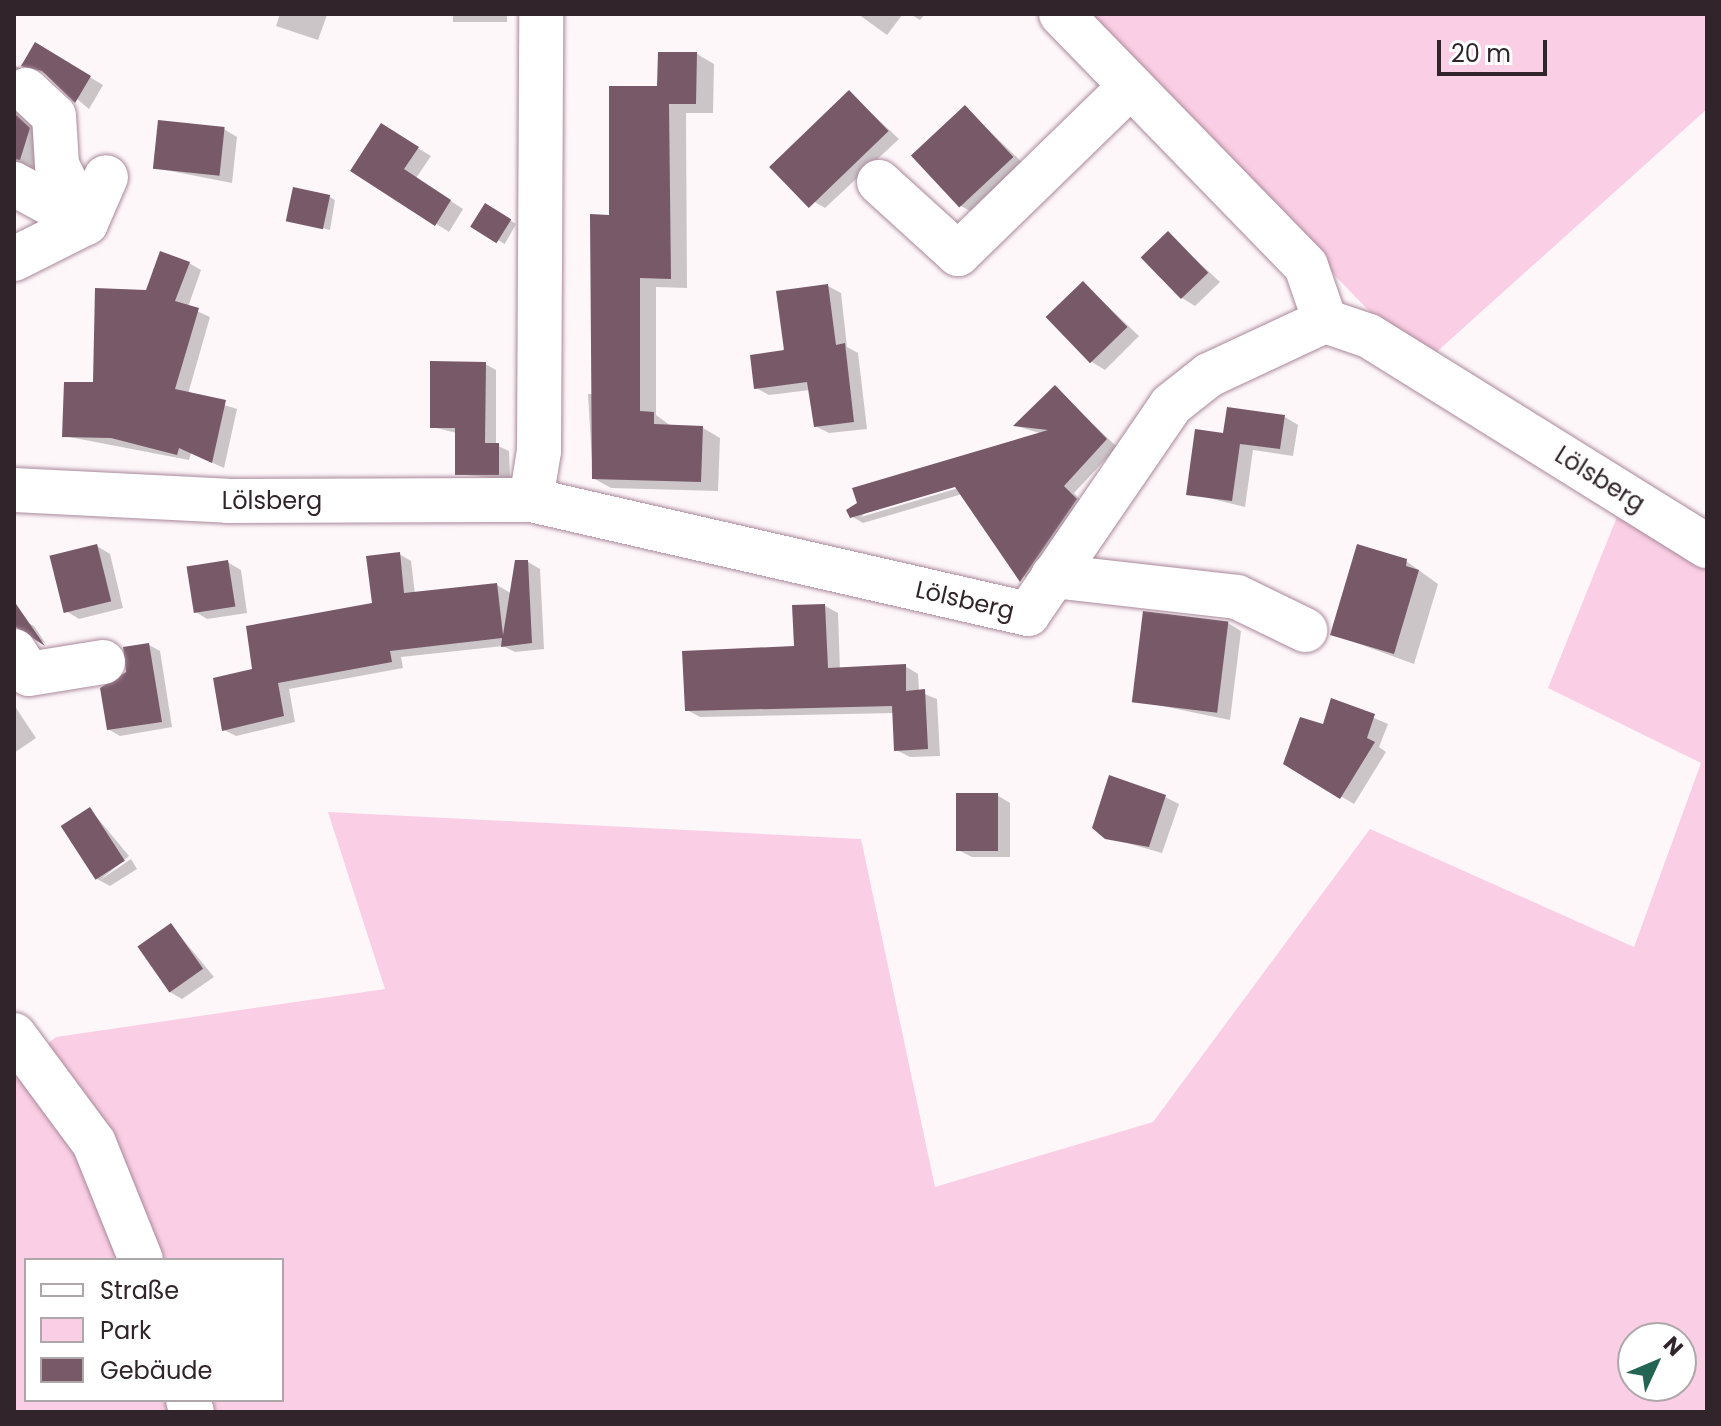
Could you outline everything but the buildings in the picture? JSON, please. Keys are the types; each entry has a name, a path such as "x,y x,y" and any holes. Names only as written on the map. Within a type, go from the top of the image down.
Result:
{"street":[{"path":"531,500 539,451 541,14"},
{"path":"1061,14 1306,266 1325,321"},
{"path":"879,182 958,254 1131,86"},
{"path":"26,90 54,116 57,165 86,223"},
{"path":"14,259 86,223 106,177"},
{"path":"14,184 86,223"},
{"name":"Lölsberg","path":"14,490 228,501 531,500 1028,614 1171,405 1209,375 1325,321 1369,336 1707,546"},
{"path":"1053,576 1237,597 1305,630"},
{"path":"14,651 29,674 103,662"},
{"path":"14,1035 94,1143 140,1258"}],"green space":[{"path":"1080,14 1707,14 1707,109 1432,356 1380,322"},
{"path":"1621,507 1707,561 1707,1412 14,1412 14,1063 19,1068 56,1037 385,989 328,812 861,839 935,1187 1153,1122 1370,829 1634,947 1701,763 1548,688"}]}
